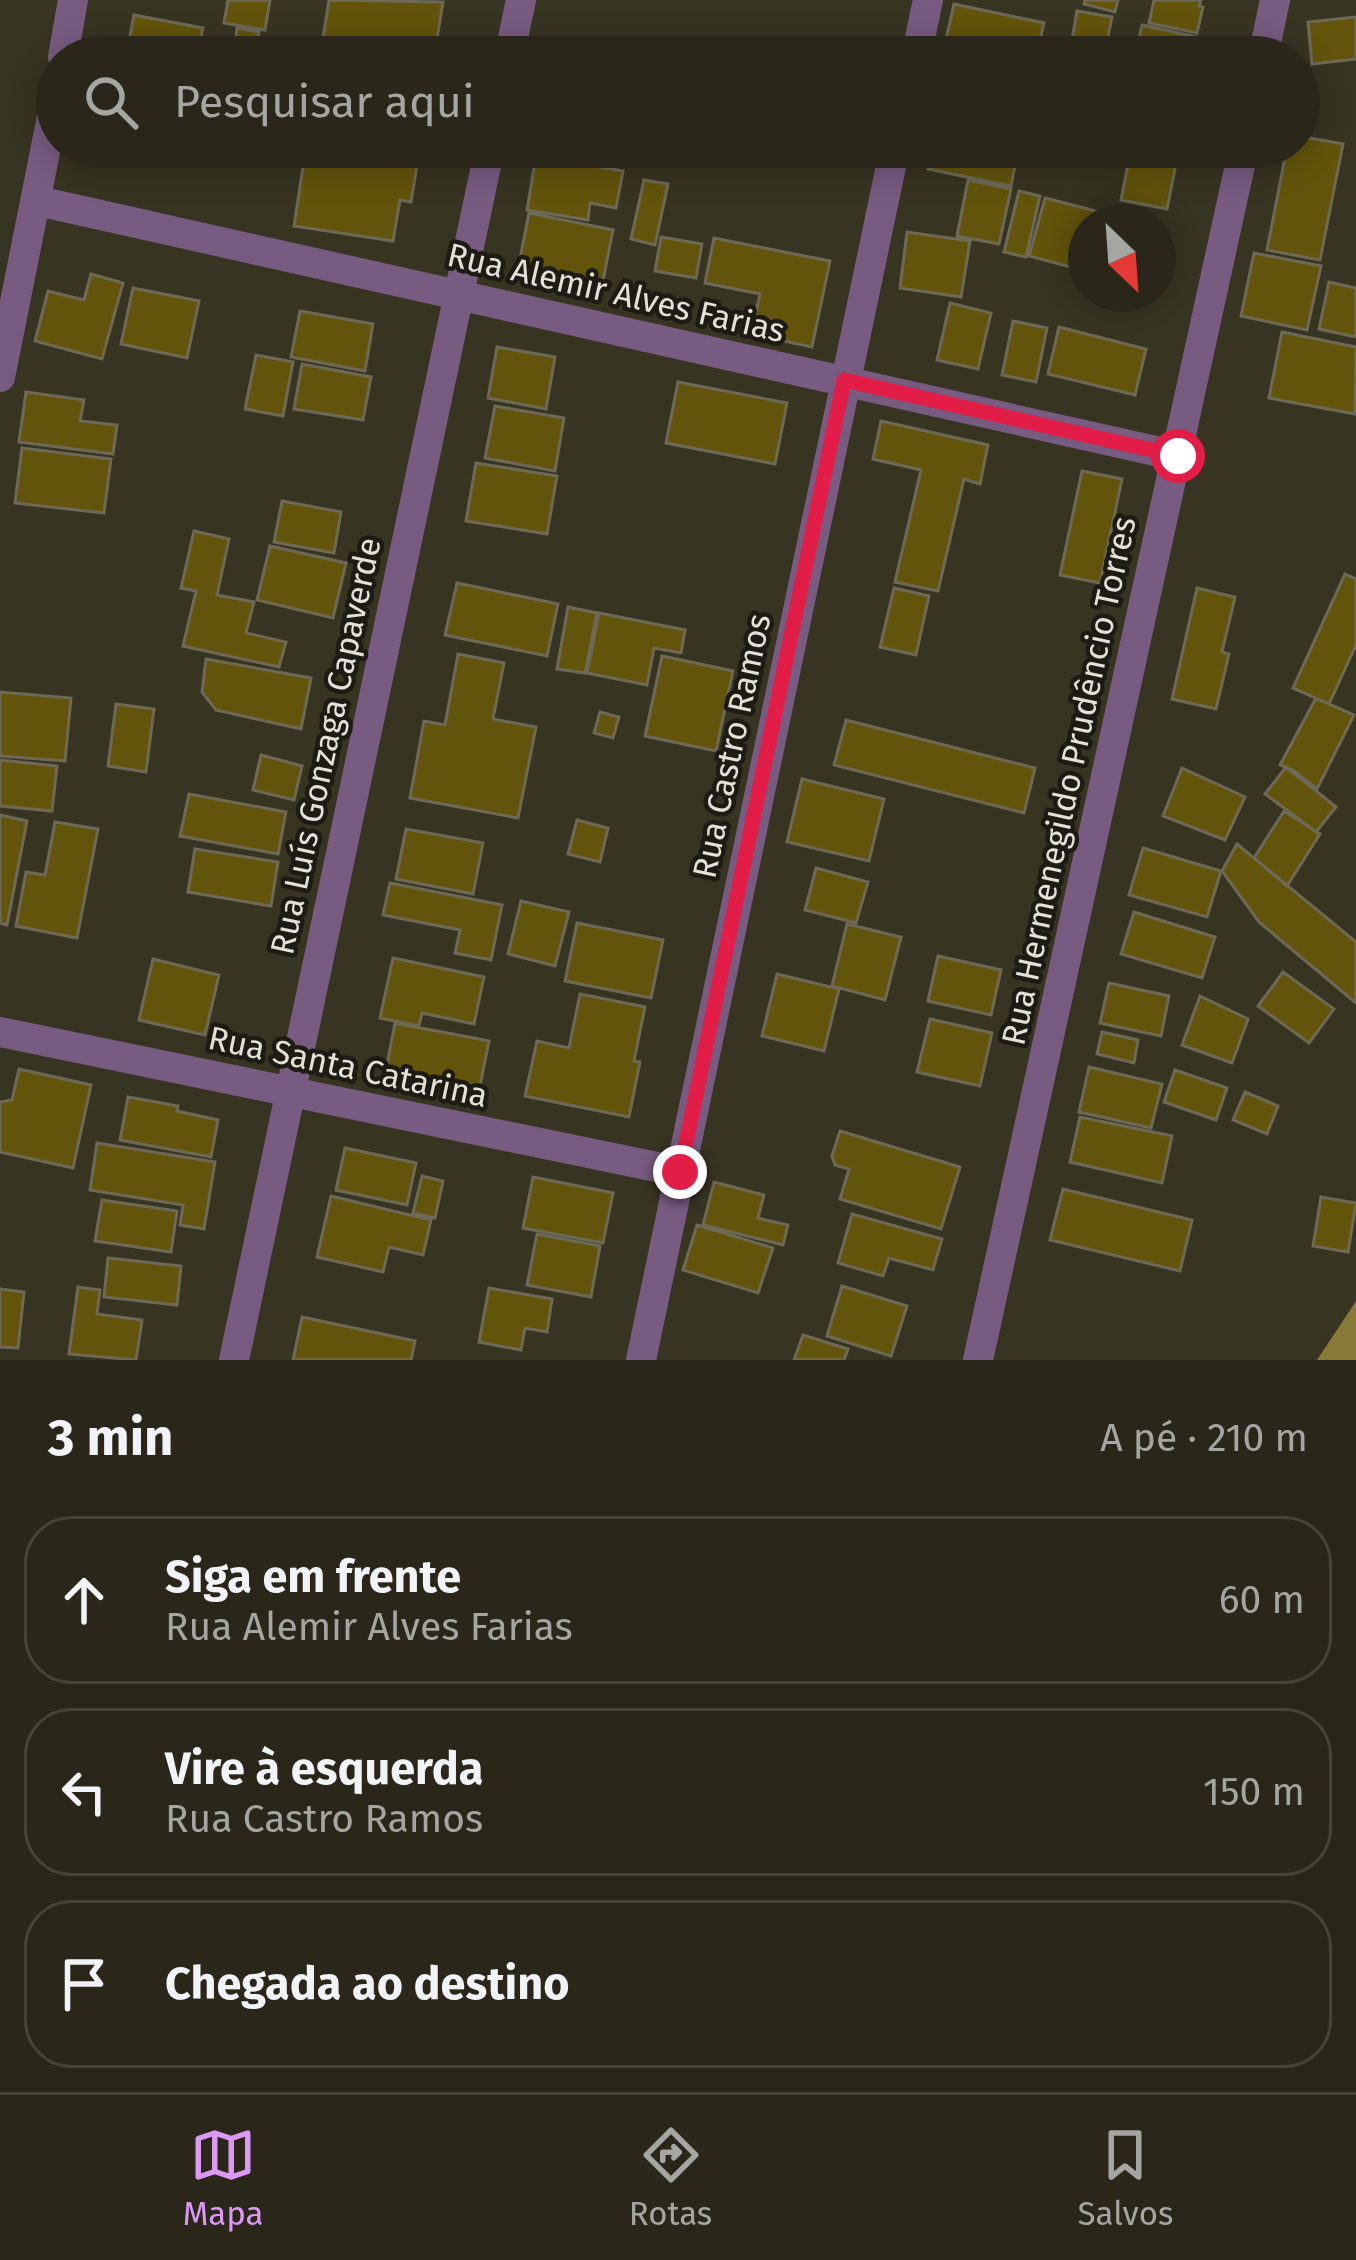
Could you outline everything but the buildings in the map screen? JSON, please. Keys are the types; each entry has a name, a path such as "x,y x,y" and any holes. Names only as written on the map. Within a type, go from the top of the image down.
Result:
{"street":[{"path":"67,36 73,0"},
{"path":"513,36 521,0"},
{"path":"920,36 928,0"},
{"path":"1267,36 1275,0"},
{"path":"0,377 44,168"},
{"name":"Rua Luís Gonzaga Capaverde","path":"234,1360 485,168"},
{"name":"Rua Castro Ramos","path":"641,1360 891,168"},
{"name":"Rua Hermenegildo Prudêncio Torres","path":"978,1360 1240,168"},
{"name":"Rua Alemir Alves Farias","path":"38,200 1178,456"},
{"name":"Rua Santa Catarina","path":"0,1032 680,1172"}],"shaded area":[{"path":"1356,1301 1356,1360 1317,1360"}],"route":[{"path":"680,1172 844,380 1178,456"}]}
